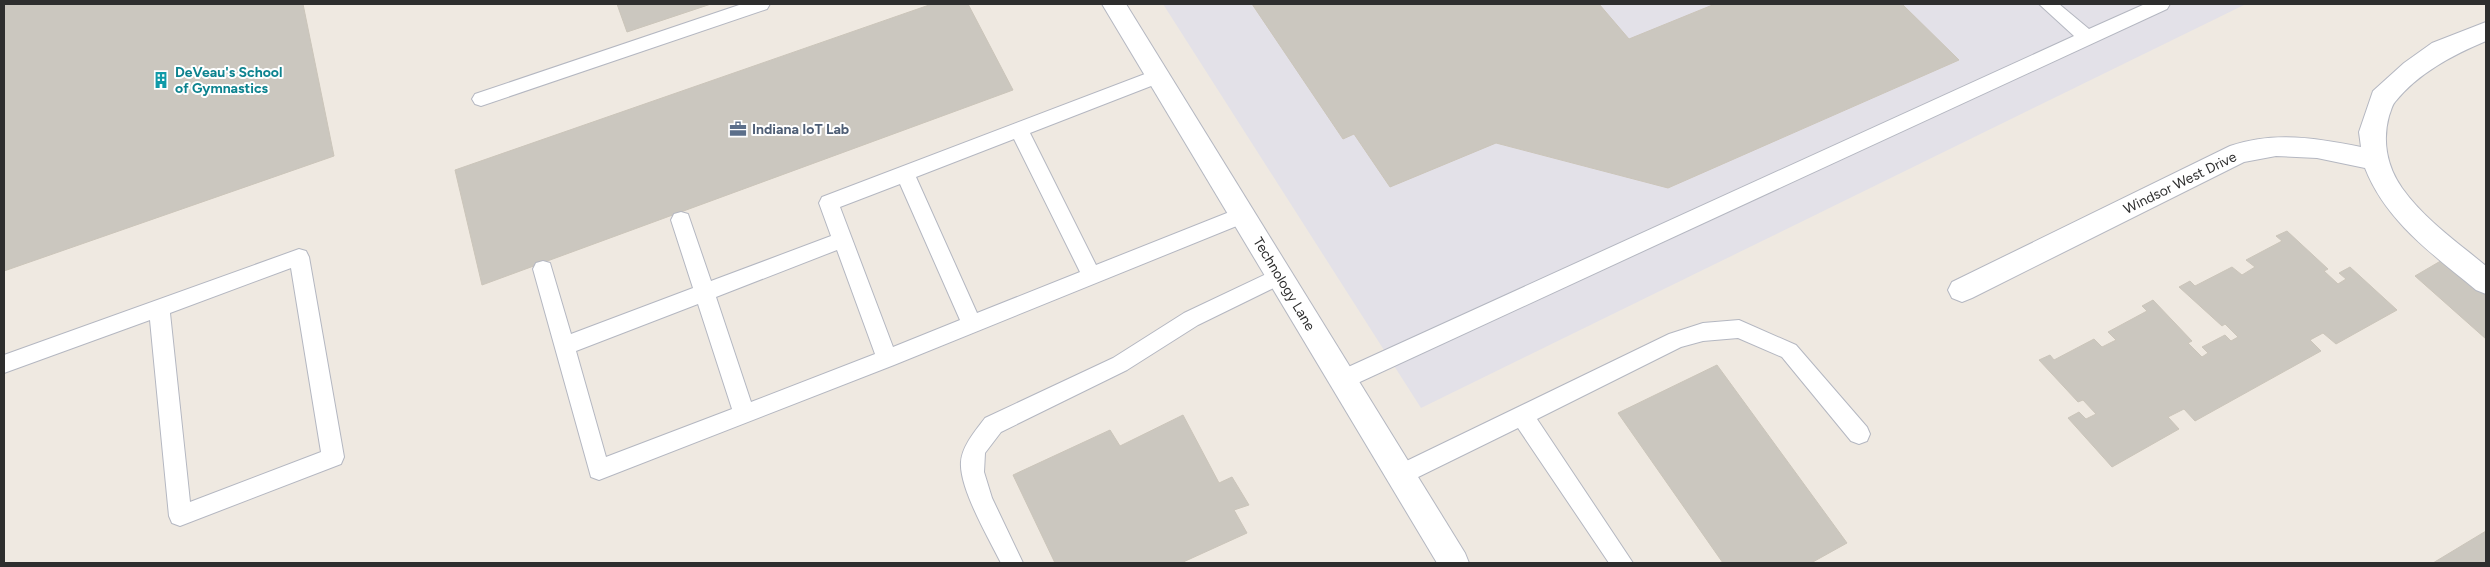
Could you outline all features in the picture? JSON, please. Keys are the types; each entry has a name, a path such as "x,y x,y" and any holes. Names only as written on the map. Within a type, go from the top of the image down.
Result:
{"street":[{"name":"Technology Lane","path":"1114,4 1400,475 1448,561"},
{"path":"2486,31 2441,50 2413,70 2382,98 2372,132 2379,176 2401,208 2486,282"},
{"name":"Windsor West Drive","path":"1962,290 2239,153 2276,146 2317,148 2375,160"}],"lane":[{"path":"481,98 761,4"},
{"path":"2048,4 2087,38"},
{"path":"1342,380 2161,4"},
{"path":"887,359 829,203 1158,76"},
{"path":"1019,130 1091,275"},
{"path":"905,173 972,324"},
{"path":"543,269 599,470 887,359 1242,215"},
{"path":"681,220 745,414"},
{"path":"564,346 842,240"},
{"path":"4,364 299,257 332,457 180,516 159,309"},
{"path":"1012,563 978,487 972,462 980,442 993,424 1120,364 1191,319 1279,276"},
{"path":"1400,475 1676,340 1703,332 1739,329 1789,351 1859,434"},
{"path":"1522,415 1622,563"}],"shaded area":[{"path":"1163,4 2246,4 1421,408"}],"building":[{"name":"DeVeau's School of Gymnastics","path":"4,4 303,4 334,156 4,271"},
{"path":"617,4 711,4 627,32"},
{"path":"932,4 968,4 1013,90 482,285 455,170"},
{"path":"1252,4 1599,4 1629,39 1715,4 1902,4 1959,60 1668,188 1496,143 1390,187 1354,134 1343,139"},
{"path":"2287,231 2328,269 2324,271 2338,284 2346,279 2339,273 2350,267 2397,310 2336,344 2323,333 2310,340 2321,351 2195,421 2184,409 2168,417 2179,429 2112,467 2068,418 2079,412 2086,419 2096,414 2083,400 2078,402 2039,360 2050,355 2054,360 2094,339 2102,347 2116,340 2108,332 2147,311 2142,306 2153,300 2192,341 2188,343 2202,357 2208,353 2202,347 2225,335 2231,341 2238,337 2225,324 2222,326 2179,287 2190,281 2195,286 2232,267 2242,275 2255,267 2246,260 2282,241 2276,236"},
{"path":"2444,259 2486,296 2486,339 2415,276"},
{"path":"1717,365 1847,543 1811,563 1723,563 1618,413"},
{"path":"1183,415 1219,483 1232,477 1249,505 1234,510 1247,533 1181,563 1055,563 1013,475 1110,430 1120,446"},
{"path":"2486,531 2486,563 2433,563"}],"place":[{"name":"DeVeau's School of Gymnastics","path":"161,80"},
{"name":"Indiana IoT Lab","path":"738,129"}]}
